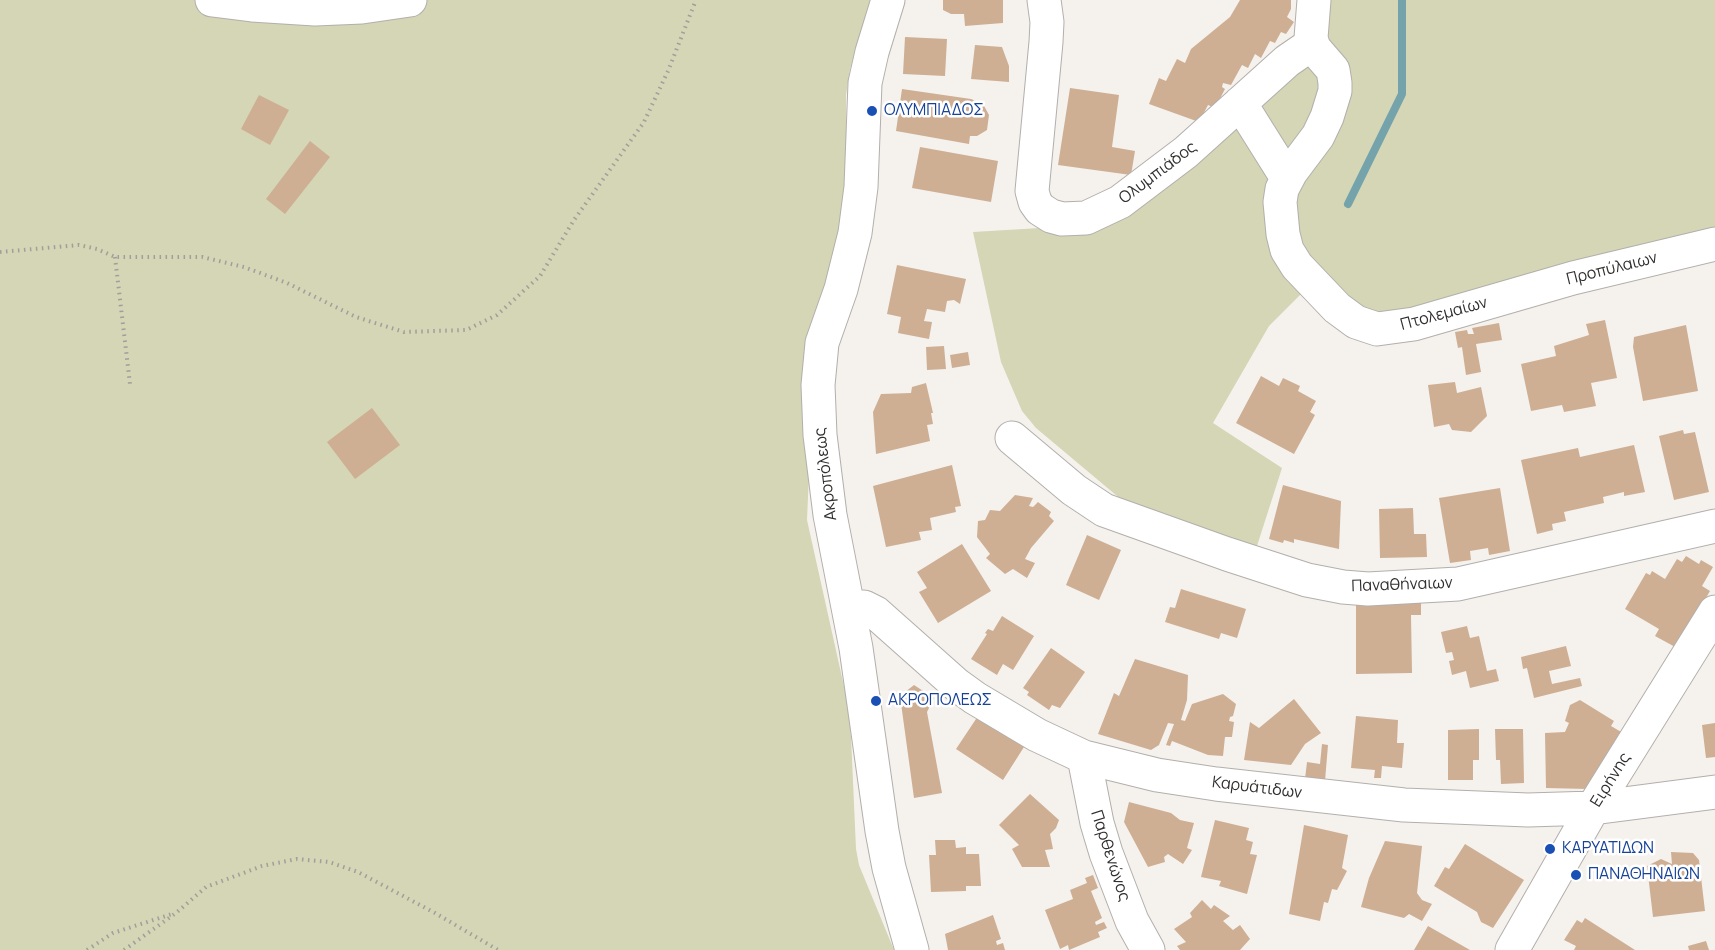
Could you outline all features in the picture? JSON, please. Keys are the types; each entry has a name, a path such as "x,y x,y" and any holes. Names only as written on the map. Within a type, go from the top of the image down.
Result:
{"street":[{"path":"212,0 315,9 362,7 410,0"},
{"name":"Ακροπόλεως","path":"888,0 865,83 861,187 855,233 844,281 822,343 819,365 820,435 824,480 865,705 882,831 889,868 912,950"},
{"name":"Ολυμπιάδος","path":"1044,0 1047,22 1046,42 1032,186 1035,202 1040,209 1066,220 1083,219 1120,202 1148,183 1298,53 1314,48"},
{"path":"1314,0 1310,29 1314,48"},
{"name":"Πτολεμαίων","path":"1314,48 1333,70 1335,83 1333,99 1318,136 1287,178 1282,189 1280,202 1283,234 1287,250 1297,266 1329,300 1356,322 1377,329 1429,321 1510,296"},
{"path":"1240,103 1287,178"},
{"name":"Προπύλαιων","path":"1510,296 1715,244"},
{"name":"Παναθήναιων","path":"1012,438 1074,490 1104,510 1254,563 1307,580 1343,587 1368,589 1458,584 1715,526"},
{"name":"Καρυάτιδων","path":"848,608 864,607 876,613 933,665 975,698 1036,735 1084,757 1157,775 1404,805 1528,810 1593,808 1645,803 1715,792"},
{"name":"Ειρήνης","path":"1512,950 1593,808 1715,612"},
{"name":"Παρθενώνος","path":"1084,757 1097,823 1106,853 1132,921 1148,950"}],"path":[{"path":"0,252 79,245 97,249 115,257 202,257 244,267 277,279 356,317 404,332 466,330 497,315 540,276 574,220 644,122 668,71 696,0"},
{"path":"115,257 130,384"},
{"path":"124,950 176,913 206,887 262,866 297,859 328,862 358,872 498,950"},
{"path":"87,950 113,933 176,913"}],"green space":[{"path":"0,0 870,0 850,69 846,95 846,200 809,473 807,520 847,700 856,849 859,865 894,950 0,950"},
{"path":"1325,0 1715,0 1715,228 1560,264 1397,316 1363,314 1321,274 1269,326 1213,423 1282,468 1256,549 1129,506 1036,428 1022,411 1001,362 973,232 1091,225 1220,135"}],"building":[{"path":"943,0 1003,0 1003,23 965,26 964,14 951,14 943,10"},
{"path":"1240,0 1291,0 1291,9 1287,17 1294,22 1286,34 1281,32 1275,43 1270,41 1261,58 1255,54 1248,68 1242,65 1231,85 1223,83 1222,87 1225,89 1215,108 1208,105 1199,122 1149,104 1159,78 1166,81 1177,59 1185,63 1191,49 1230,17"},
{"path":"905,37 947,39 945,76 903,74"},
{"path":"975,45 1002,47 1009,66 1009,82 971,79"},
{"path":"1070,88 1119,95 1112,147 1135,151 1131,175 1058,165"},
{"path":"902,89 971,99 983,104 989,115 987,130 977,136 970,136 969,144 896,131"},
{"path":"259,95 289,110 270,145 241,129"},
{"path":"310,141 330,157 285,214 266,199"},
{"path":"920,147 998,161 991,202 912,188"},
{"path":"897,265 966,279 960,304 954,300 947,301 945,312 927,309 924,321 932,322 929,339 898,333 901,317 887,314"},
{"path":"1605,320 1617,378 1591,383 1596,406 1564,412 1562,405 1531,411 1521,364 1556,356 1554,346 1589,335 1586,324"},
{"path":"1499,323 1502,340 1476,344 1481,372 1466,375 1462,347 1458,348 1455,332 1467,330 1468,334 1474,334 1472,328"},
{"path":"1686,325 1698,391 1643,401 1633,347 1634,337"},
{"path":"944,346 946,369 927,370 926,347"},
{"path":"968,352 970,365 952,368 950,355"},
{"path":"1261,376 1279,386 1283,378 1300,386 1298,391 1316,401 1310,412 1315,415 1294,454 1236,423"},
{"path":"1455,382 1457,393 1481,387 1487,416 1471,432 1452,430 1449,424 1434,427 1428,385"},
{"path":"926,383 933,413 931,413 933,424 927,425 930,441 876,454 873,412 881,394 911,393 912,387"},
{"path":"372,408 400,445 355,479 327,442"},
{"path":"1683,430 1684,434 1695,432 1709,492 1674,500 1659,436"},
{"path":"1634,445 1645,492 1624,496 1624,492 1603,497 1604,503 1564,512 1566,521 1552,524 1553,530 1537,534 1521,460 1578,448 1580,457"},
{"path":"952,465 961,506 955,507 956,512 930,518 932,530 919,532 921,540 886,547 873,486"},
{"path":"1283,485 1341,501 1339,549 1294,539 1294,543 1284,540 1283,543 1269,539"},
{"path":"1500,488 1510,551 1489,555 1488,548 1470,551 1471,560 1450,563 1439,498"},
{"path":"1015,495 1033,498 1029,506 1033,507 1038,502 1051,512 1049,516 1054,521 1031,548 1025,559 1035,563 1027,578 1013,569 1005,574 986,558 990,554 977,537 978,521 985,520 990,510 1000,511"},
{"path":"1413,508 1414,534 1426,534 1427,557 1380,558 1379,509"},
{"path":"1087,535 1121,550 1099,600 1066,585"},
{"path":"962,544 991,591 938,623 919,592 927,588 917,572"},
{"path":"1686,556 1699,564 1701,560 1713,567 1702,586 1710,591 1677,648 1655,636 1659,629 1625,609 1646,573 1650,575 1652,571 1665,579 1677,559 1682,562"},
{"path":"1181,589 1246,609 1237,638 1221,633 1219,639 1165,622 1170,607 1175,608"},
{"path":"1356,599 1421,599 1421,615 1411,615 1412,673 1356,674"},
{"path":"1002,616 1034,636 1013,670 1003,664 997,675 971,659 987,634 985,633 988,629 993,631"},
{"path":"1467,626 1470,638 1479,636 1487,671 1496,669 1499,681 1470,688 1466,671 1452,675 1449,661 1454,660 1452,652 1446,653 1441,632"},
{"path":"1566,646 1571,666 1549,671 1552,684 1580,678 1582,686 1534,698 1527,668 1523,669 1521,657"},
{"path":"1051,648 1085,672 1060,708 1052,705 1049,710 1027,695 1029,692 1023,688"},
{"path":"1135,659 1188,675 1187,700 1181,720 1185,721 1192,704 1223,694 1236,704 1229,721 1234,722 1232,737 1225,737 1223,756 1208,755 1172,741 1170,746 1166,745 1174,724 1168,723 1159,745 1151,750 1098,734 1114,693 1119,696"},
{"path":"914,685 934,698 927,712 942,793 914,798 900,696"},
{"path":"1294,699 1321,733 1305,744 1291,765 1244,760 1250,722 1259,728"},
{"path":"1580,700 1614,721 1611,726 1623,733 1588,789 1546,788 1545,733 1565,732 1569,723 1565,721 1570,705"},
{"path":"978,716 1024,747 1003,780 956,749"},
{"path":"1356,716 1398,720 1397,743 1404,743 1402,768 1382,766 1381,778 1374,778 1375,770 1351,768"},
{"path":"1715,723 1715,757 1706,758 1702,725"},
{"path":"1479,729 1479,760 1473,760 1473,780 1448,780 1448,730"},
{"path":"1495,729 1523,729 1524,783 1501,784 1500,760 1496,760"},
{"path":"1322,744 1328,745 1325,781 1305,779 1307,762 1320,764"},
{"path":"1030,794 1059,820 1056,828 1050,834 1053,849 1045,850 1050,867 1022,867 1012,849 1019,845 999,825"},
{"path":"1129,802 1171,813 1180,820 1194,823 1187,848 1192,850 1183,864 1168,854 1164,857 1165,862 1148,867 1124,822"},
{"path":"1215,820 1249,828 1246,840 1253,842 1250,854 1257,855 1247,894 1219,886 1221,881 1201,877"},
{"path":"1304,825 1348,835 1342,868 1347,871 1337,890 1332,889 1328,903 1324,902 1320,921 1289,914"},
{"path":"935,840 955,840 956,848 966,847 966,854 979,854 981,886 966,886 966,891 931,892 929,855 936,855"},
{"path":"1385,841 1422,846 1417,893 1422,900 1432,904 1422,921 1409,914 1404,918 1361,907 1369,878"},
{"path":"1465,844 1524,880 1493,928 1481,922 1477,912 1434,886 1445,867 1449,869"},
{"path":"1671,852 1693,853 1699,860 1705,911 1653,917 1647,866 1661,859 1672,864"},
{"path":"1093,875 1098,888 1091,891 1102,918 1095,922 1096,925 1104,922 1107,928 1098,932 1100,937 1069,950 1068,945 1060,949 1045,910 1073,899 1070,890 1087,883 1085,878"},
{"path":"1202,900 1211,909 1214,905 1230,916 1223,921 1233,930 1240,925 1250,939 1240,950 1180,950 1177,946 1186,942 1174,929 1192,917 1190,913"},
{"path":"993,915 1001,939 996,941 997,945 1003,943 1005,950 948,950 945,934"},
{"path":"1585,918 1635,950 1574,950 1576,946 1564,940 1577,920 1582,923"},
{"path":"1428,926 1470,950 1414,950"},
{"path":"1706,941 1709,950 1689,950 1688,946"}],"waterway":[{"path":"1348,204 1402,94 1402,0"}],"place":[{"name":"ΟΛΥΜΠΙΑΔΟΣ","path":"872,111"},
{"name":"ΑΚΡΟΠΟΛΕΩΣ","path":"876,701"},
{"name":"ΚΑΡΥΑΤΙΔΩΝ","path":"1550,849"},
{"name":"ΠΑΝΑΘΗΝΑΙΩΝ","path":"1576,875"}]}
